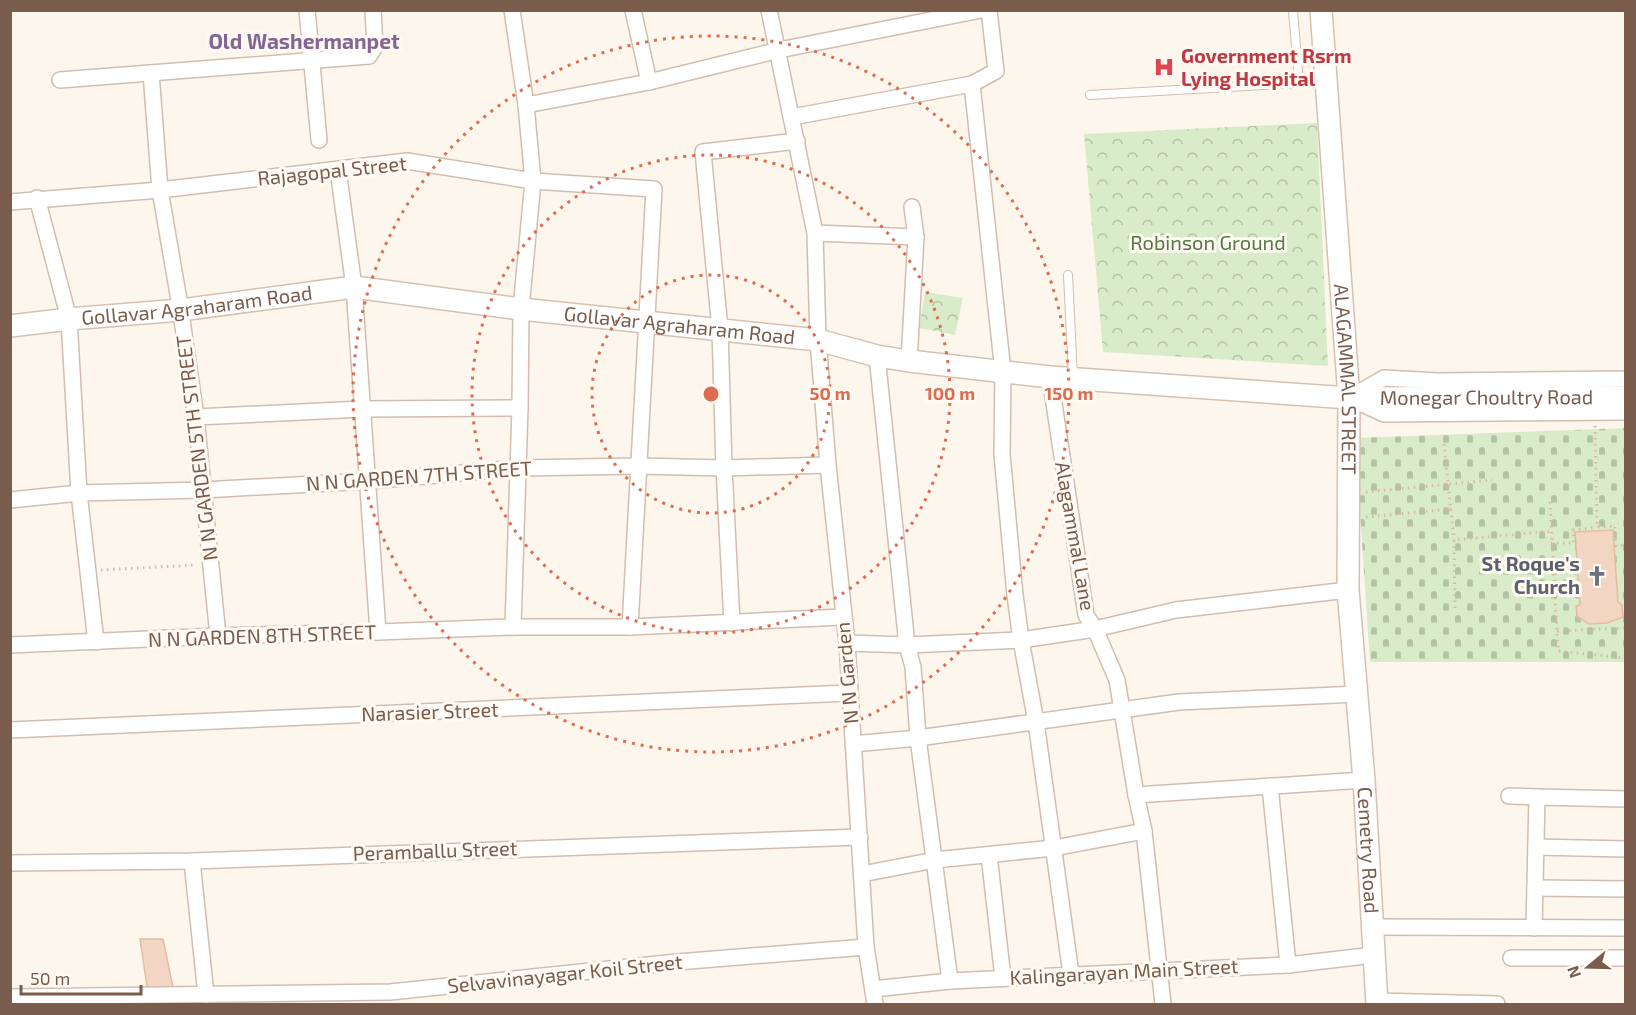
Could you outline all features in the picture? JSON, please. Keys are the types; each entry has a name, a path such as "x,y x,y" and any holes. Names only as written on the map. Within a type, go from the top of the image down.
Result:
{"street":[{"path":"307,10 319,140"},
{"path":"60,80 369,56 375,47 373,10"},
{"path":"512,10 526,105 533,182 521,309 519,468 513,627"},
{"path":"633,10 650,82"},
{"name":"N N Garden","path":"769,10 815,233 818,340 828,465 847,643 866,947 875,1005"},
{"path":"526,105 650,82 779,50 981,10"},
{"path":"792,117 972,84 996,71 989,10"},
{"path":"1321,10 1326,73"},
{"name":"N N GARDEN 5TH STREET","path":"151,73 159,190 181,310 196,417 218,636"},
{"name":"ALAGAMMAL STREET","path":"1326,73 1348,398 1348,590 1358,694"},
{"path":"972,84 1003,372 1002,454 1021,640 1036,722 1071,975"},
{"path":"732,623 720,330 703,152 796,141"},
{"name":"Rajagopal Street","path":"10,202 37,198 159,190 406,161 533,182 654,189 648,321"},
{"path":"338,170 354,287 378,632"},
{"path":"37,198 69,319 79,493 96,642"},
{"path":"909,361 916,237 912,207"},
{"path":"815,233 916,237"},
{"name":"Gollavar Agraharam Road","path":"10,326 181,310 354,287 521,309 818,340 877,356 1003,372 1348,398"},
{"path":"630,627 648,321"},
{"path":"877,356 907,645 913,667 918,738 950,981"},
{"name":"Alagammal Lane","path":"1050,377 1086,615 1095,628 1117,680 1144,831 1163,1005"},
{"path":"1348,398 1384,378 1438,381 1626,379"},
{"name":"Monegar Choultry Road","path":"1348,398 1626,397"},
{"path":"1348,398 1384,414 1626,412"},
{"path":"196,417 363,409 520,408"},
{"name":"N N GARDEN 7TH STREET","path":"10,500 79,493 203,490 368,481 519,468 639,466 724,468 828,465"},
{"path":"847,643 907,645 1021,640 1095,628 1176,610 1348,590"},
{"name":"N N GARDEN 8TH STREET","path":"10,645 513,627 630,627 843,617"},
{"name":"Narasier Street","path":"10,730 849,693"},
{"path":"853,744 918,738 1179,702 1358,694"},
{"name":"Cemetry Road","path":"1358,694 1377,1003"},
{"path":"1136,795 1364,780"},
{"path":"1270,786 1288,965"},
{"path":"1509,796 1626,799"},
{"path":"1534,928 1537,797"},
{"path":"862,874 935,860 1054,848 1144,831"},
{"name":"Peramballu Street","path":"10,863 192,861 860,837"},
{"path":"1536,847 1626,849"},
{"path":"989,855 1003,978"},
{"path":"192,861 206,995"},
{"path":"1535,888 1626,888"},
{"path":"1373,927 1626,928"},
{"name":"Selvavinayagar Koil Street","path":"10,997 206,995 391,998 677,962 866,947"},
{"name":"Kalingarayan Main Street","path":"873,989 950,981 1160,969 1288,965 1374,955"},
{"path":"1511,958 1626,958"},
{"path":"1377,1003 1497,1005"}],"lane":[{"path":"1293,10 1299,83"},
{"path":"1090,95 1299,83 1326,73"},
{"path":"1068,274 1073,379"}],"path":[{"path":"1595,413 1597,527"},
{"path":"1444,444 1454,540 1455,608"},
{"path":"1349,494 1492,480"},
{"path":"1551,502 1551,543 1558,651 1626,658"},
{"path":"1349,519 1451,509"},
{"path":"1551,543 1574,543 1573,530 1615,526 1616,546 1626,545"},
{"path":"1454,540 1551,531"},
{"path":"87,571 211,564"},
{"path":"1557,631 1624,628"}],"green space":[{"name":"Robinson Ground","path":"1317,123 1328,366 1103,352 1084,134"},
{"path":"925,292 963,298 955,335 919,328"},
{"path":"1625,428 1625,662 1370,662 1355,438"}],"building":[{"name":"St Roque's Church","path":"1613,530 1618,602 1622,605 1623,617 1607,623 1589,624 1577,616 1576,606 1580,605 1575,532"},
{"path":"140,939 163,939 174,992 148,993"}],"place":[{"name":"Government Rsrm Lying Hospital","path":"1164,67"},
{"name":"St Roque's Church","path":"1597,576"}],"district":[{"name":"Old Washermanpet","path":"304,42"}]}
